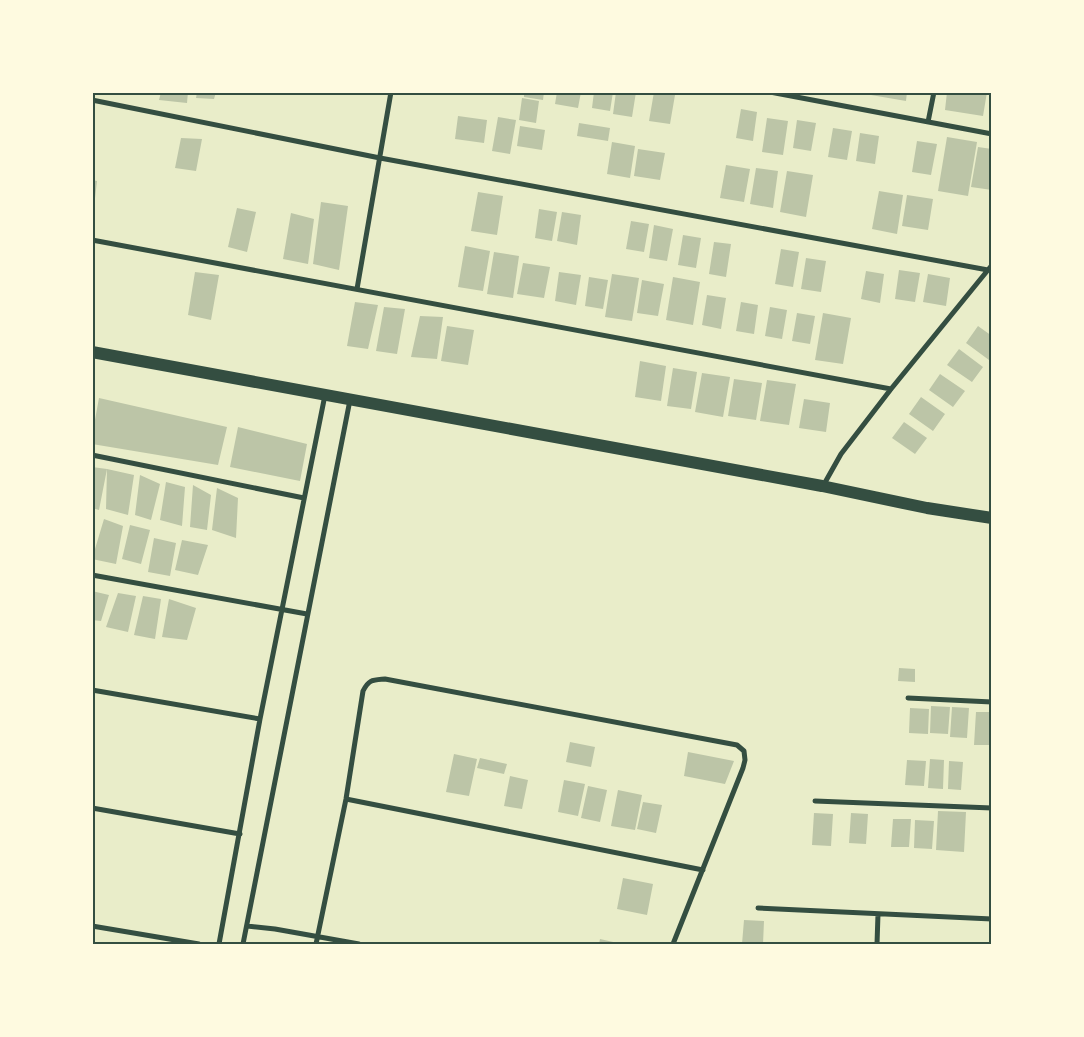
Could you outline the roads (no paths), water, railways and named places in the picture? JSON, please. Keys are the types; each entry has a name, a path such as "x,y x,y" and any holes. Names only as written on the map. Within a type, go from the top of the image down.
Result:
{"main road":[{"path":"92,352 822,486 927,508 992,518"}],"street":[{"path":"357,289 391,92"},
{"path":"770,92 801,95 992,134"},
{"path":"928,122 934,92"},
{"path":"92,100 380,158 990,267 891,389 842,454 822,486"},
{"path":"92,240 891,389"},
{"path":"219,944 260,719 326,395"},
{"path":"243,944 350,400"},
{"path":"92,454 304,498"},
{"path":"92,575 307,614"},
{"path":"316,944 346,799 364,691 367,684 374,680 385,679 737,745 744,752 742,768 673,944"},
{"path":"92,690 260,719"},
{"path":"908,698 992,702"},
{"path":"346,799 703,870"},
{"path":"815,801 992,808"},
{"path":"92,808 240,834"},
{"path":"758,908 992,919"},
{"path":"876,944 878,914"},
{"path":"92,926 199,944"},
{"path":"248,926 359,944"}]}
